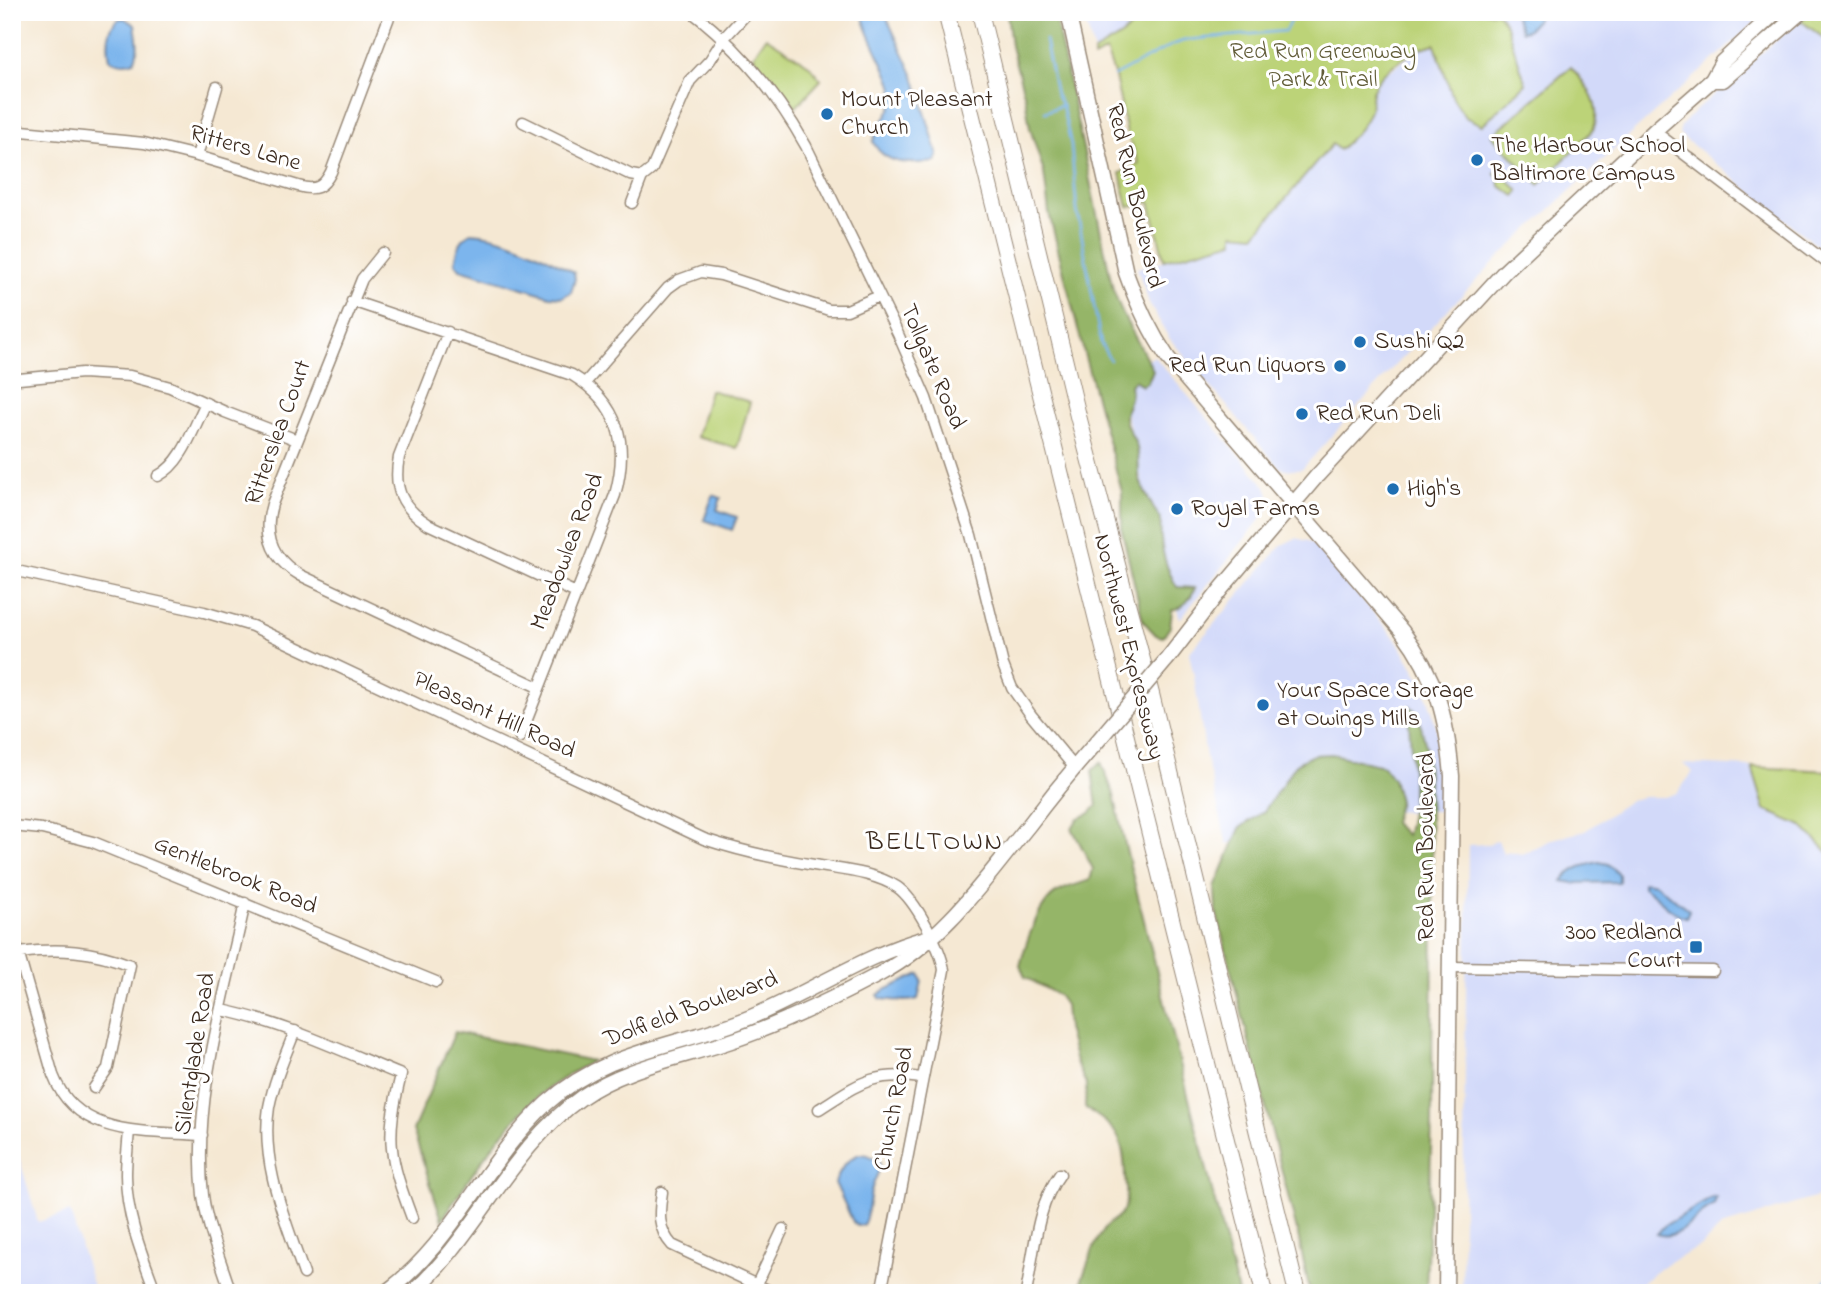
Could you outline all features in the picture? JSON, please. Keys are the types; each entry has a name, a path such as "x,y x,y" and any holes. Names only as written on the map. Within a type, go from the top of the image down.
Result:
{"highway":[{"name":"Northwest Expressway","path":"946,12 1264,1293"},
{"name":"Northwest Expressway","path":"980,12 1078,416 1151,694 1297,1293"}],"main road":[{"name":"Red Run Boulevard","path":"1068,12 1126,273 1138,309 1168,358 1413,645 1426,667 1441,705 1448,732 1452,776 1446,1293"},
{"name":"Dolfield Boulevard","path":"412,1293 451,1253 538,1136 580,1099 599,1086 638,1069 726,1043 786,1019 881,974 931,937 973,897 1074,768 1168,658 1222,588 1384,402 1505,271 1712,80 1722,62 1776,12"},
{"name":"Dolfield Boulevard","path":"1712,80 1723,80 1801,12"},
{"name":"Dolfield Boulevard","path":"385,1293 410,1273 439,1241 526,1125 549,1102 573,1084 635,1052 750,1018 893,950 931,937"}],"street":[{"name":"Ritters Lane","path":"12,130 144,143 308,189 322,186 331,172 391,12"},
{"name":"Tollgate Road","path":"692,12 724,38 764,81 791,119 912,363 944,449 971,534 1003,665 1021,702 1074,768"},
{"path":"632,203 642,177 652,169 690,81 748,12"},
{"path":"197,156 217,87"},
{"path":"523,122 631,175 642,177"},
{"path":"1654,131 1830,265"},
{"name":"Ritterslea Court","path":"383,253 362,279 352,301 269,515 268,537 281,562 304,578 538,687"},
{"path":"585,383 668,288 691,275 710,272 829,310 847,310 879,296"},
{"name":"Meadowlea Road","path":"352,301 557,369 585,383 606,406 619,432 622,464 615,495 520,737"},
{"path":"448,332 399,457 396,473 402,499 416,517 428,524 576,593"},
{"path":"19,379 82,373 130,376 170,387 297,440"},
{"path":"158,476 169,471 177,460 206,403"},
{"name":"Pleasant Hill Road","path":"12,570 204,612 252,626 704,839 889,882 907,896 931,937"},
{"name":"Gentlebrook Road","path":"12,826 42,829 93,842 436,982"},
{"name":"Silentglade Road","path":"230,1293 203,1198 202,1135 209,1074 246,903"},
{"path":"12,931 53,1075 63,1096 72,1106 92,1120 109,1126 202,1135"},
{"name":"Church Road","path":"881,1293 944,970 942,958 931,937"},
{"path":"19,953 80,951 130,965 108,1068 94,1088"},
{"path":"1450,967 1713,971"},
{"path":"222,1010 252,1016 295,1031 401,1076 391,1119 390,1138 396,1174 412,1218"},
{"path":"295,1031 276,1078 269,1107 267,1135 275,1186 304,1274"},
{"path":"819,1109 869,1079 899,1075 922,1078"},
{"path":"129,1130 127,1196 135,1237 152,1282"},
{"path":"1026,1293 1044,1201 1051,1185 1060,1174"},
{"path":"662,1192 660,1223 663,1235 672,1245 774,1293"},
{"path":"757,1284 783,1229"}],"shaded area":[{"path":"1083,12 1149,12 1121,36 1094,52"},
{"path":"1498,12 1767,12 1494,262 1397,363 1303,468 1280,468 1169,338 1149,303 1137,268 1234,241 1234,232 1255,234 1332,144 1370,111 1372,90 1382,76 1422,48 1435,43 1453,98 1465,117 1526,84 1506,25"},
{"path":"1800,20 1830,43 1830,256 1679,134 1681,126 1695,111"},
{"path":"1154,356 1266,487 1269,495 1269,508 1264,515 1180,619 1151,522 1119,381"},
{"path":"1296,538 1316,546 1396,639 1421,680 1441,749 1442,811 1312,813 1227,844 1206,757 1189,653 1282,545"},
{"path":"1683,764 1752,767 1765,810 1802,826 1830,854 1830,1193 1722,1226 1701,1246 1668,1263 1628,1293 1462,1293 1468,845 1490,844 1498,840 1504,856 1506,852 1523,854 1553,839 1585,831 1630,800 1665,797 1677,793 1693,772"},
{"path":"12,1134 38,1222 70,1212 95,1293 12,1293"}],"green space":[{"path":"1007,12 1054,12 1113,289 1123,315 1153,370 1148,382 1142,386 1135,380 1130,385 1126,421 1137,446 1140,480 1161,519 1162,546 1169,571 1177,587 1195,588 1186,602 1172,610 1170,627 1163,637 1156,635 1143,621 1122,531 1122,492 1049,213 1044,173 1030,128 1025,97 1011,46"},
{"name":"Red Run Greenway Park & Trail","path":"1149,12 1498,12 1506,25 1526,84 1482,125 1465,117 1453,98 1435,44 1418,50 1400,60 1384,74 1373,89 1368,116 1353,137 1339,150 1332,144 1255,235 1234,233 1234,241 1164,260 1150,202 1128,207 1120,173 1139,164 1127,134 1115,77 1106,51 1094,58 1094,52 1121,36"},
{"path":"1812,12 1830,12 1830,43 1800,20"},
{"path":"766,37 809,65 821,80 796,107 753,56"},
{"path":"1571,67 1582,80 1595,104 1596,121 1593,130 1539,185 1492,135"},
{"path":"1502,168 1511,172 1508,180 1519,191 1515,196 1500,186 1495,173"},
{"path":"710,390 750,402 737,448 697,437"},
{"path":"1410,706 1418,714 1426,747 1433,871 1432,1122 1426,1293 1310,1293 1298,1235 1216,911 1215,887 1240,828 1264,811 1297,763 1313,755 1332,754 1383,766 1393,779 1399,801 1393,823 1406,835 1412,791 1408,712"},
{"path":"1101,762 1114,795 1238,1293 1077,1293 1100,1235 1124,1209 1126,1193 1123,1153 1112,1129 1085,1108 1086,1084 1076,1062 1067,1028 1065,1005 1058,995 1025,977 1020,966 1033,925 1044,905 1058,892 1090,880 1093,869 1072,828 1078,818 1089,814 1097,806 1092,771"},
{"path":"1752,767 1830,771 1830,854 1802,826 1765,810"},
{"path":"455,1032 592,1061 551,1086 517,1117 476,1169 442,1220 413,1130"}],"water":[{"path":"862,12 884,12 914,76 938,155 935,162 900,162 885,156 873,142 892,106 894,91"},
{"path":"1513,12 1537,12 1537,19 1527,30 1522,31"},
{"path":"124,18 135,25 138,43 134,61 125,63 110,59 108,48 112,27 119,19"},
{"path":"471,233 511,242 574,272 571,292 562,297 550,296 460,269 455,262 458,249 464,238"},
{"path":"713,495 721,498 717,510 737,517 732,530 704,520"},
{"path":"1599,862 1608,864 1619,875 1619,882 1563,881 1574,870"},
{"path":"1646,882 1655,884 1689,910 1686,917 1674,912 1643,887"},
{"path":"920,974 922,981 918,999 881,999 878,995 885,990"},
{"path":"859,1154 868,1155 880,1163 865,1220 863,1225 857,1226 835,1183 844,1166"},
{"path":"1714,1197 1714,1205 1680,1231 1657,1234 1664,1226"}],"waterway":[{"path":"1114,76 1186,40 1285,31 1295,12"},
{"path":"1045,40 1056,95 1062,105 1071,145 1077,210 1101,344 1110,360"},
{"path":"1045,112 1062,105"},
{"path":"1795,1293 1816,1292 1830,1276"}],"place":[{"name":"Mount Pleasant Church","path":"827,114"},
{"name":"The Harbour School Baltimore Campus","path":"1477,160"},
{"name":"Sushi Q2","path":"1360,342"},
{"name":"Red Run Liquors","path":"1340,366"},
{"name":"Red Run Deli","path":"1302,414"},
{"name":"High's","path":"1393,489"},
{"name":"Royal Farms","path":"1177,509"},
{"name":"Your Space Storage at Owings Mills","path":"1263,705"},
{"name":"300 Redland Court","path":"1696,947"}],"district":[{"name":"BELLTOWN","path":"935,843"}]}
